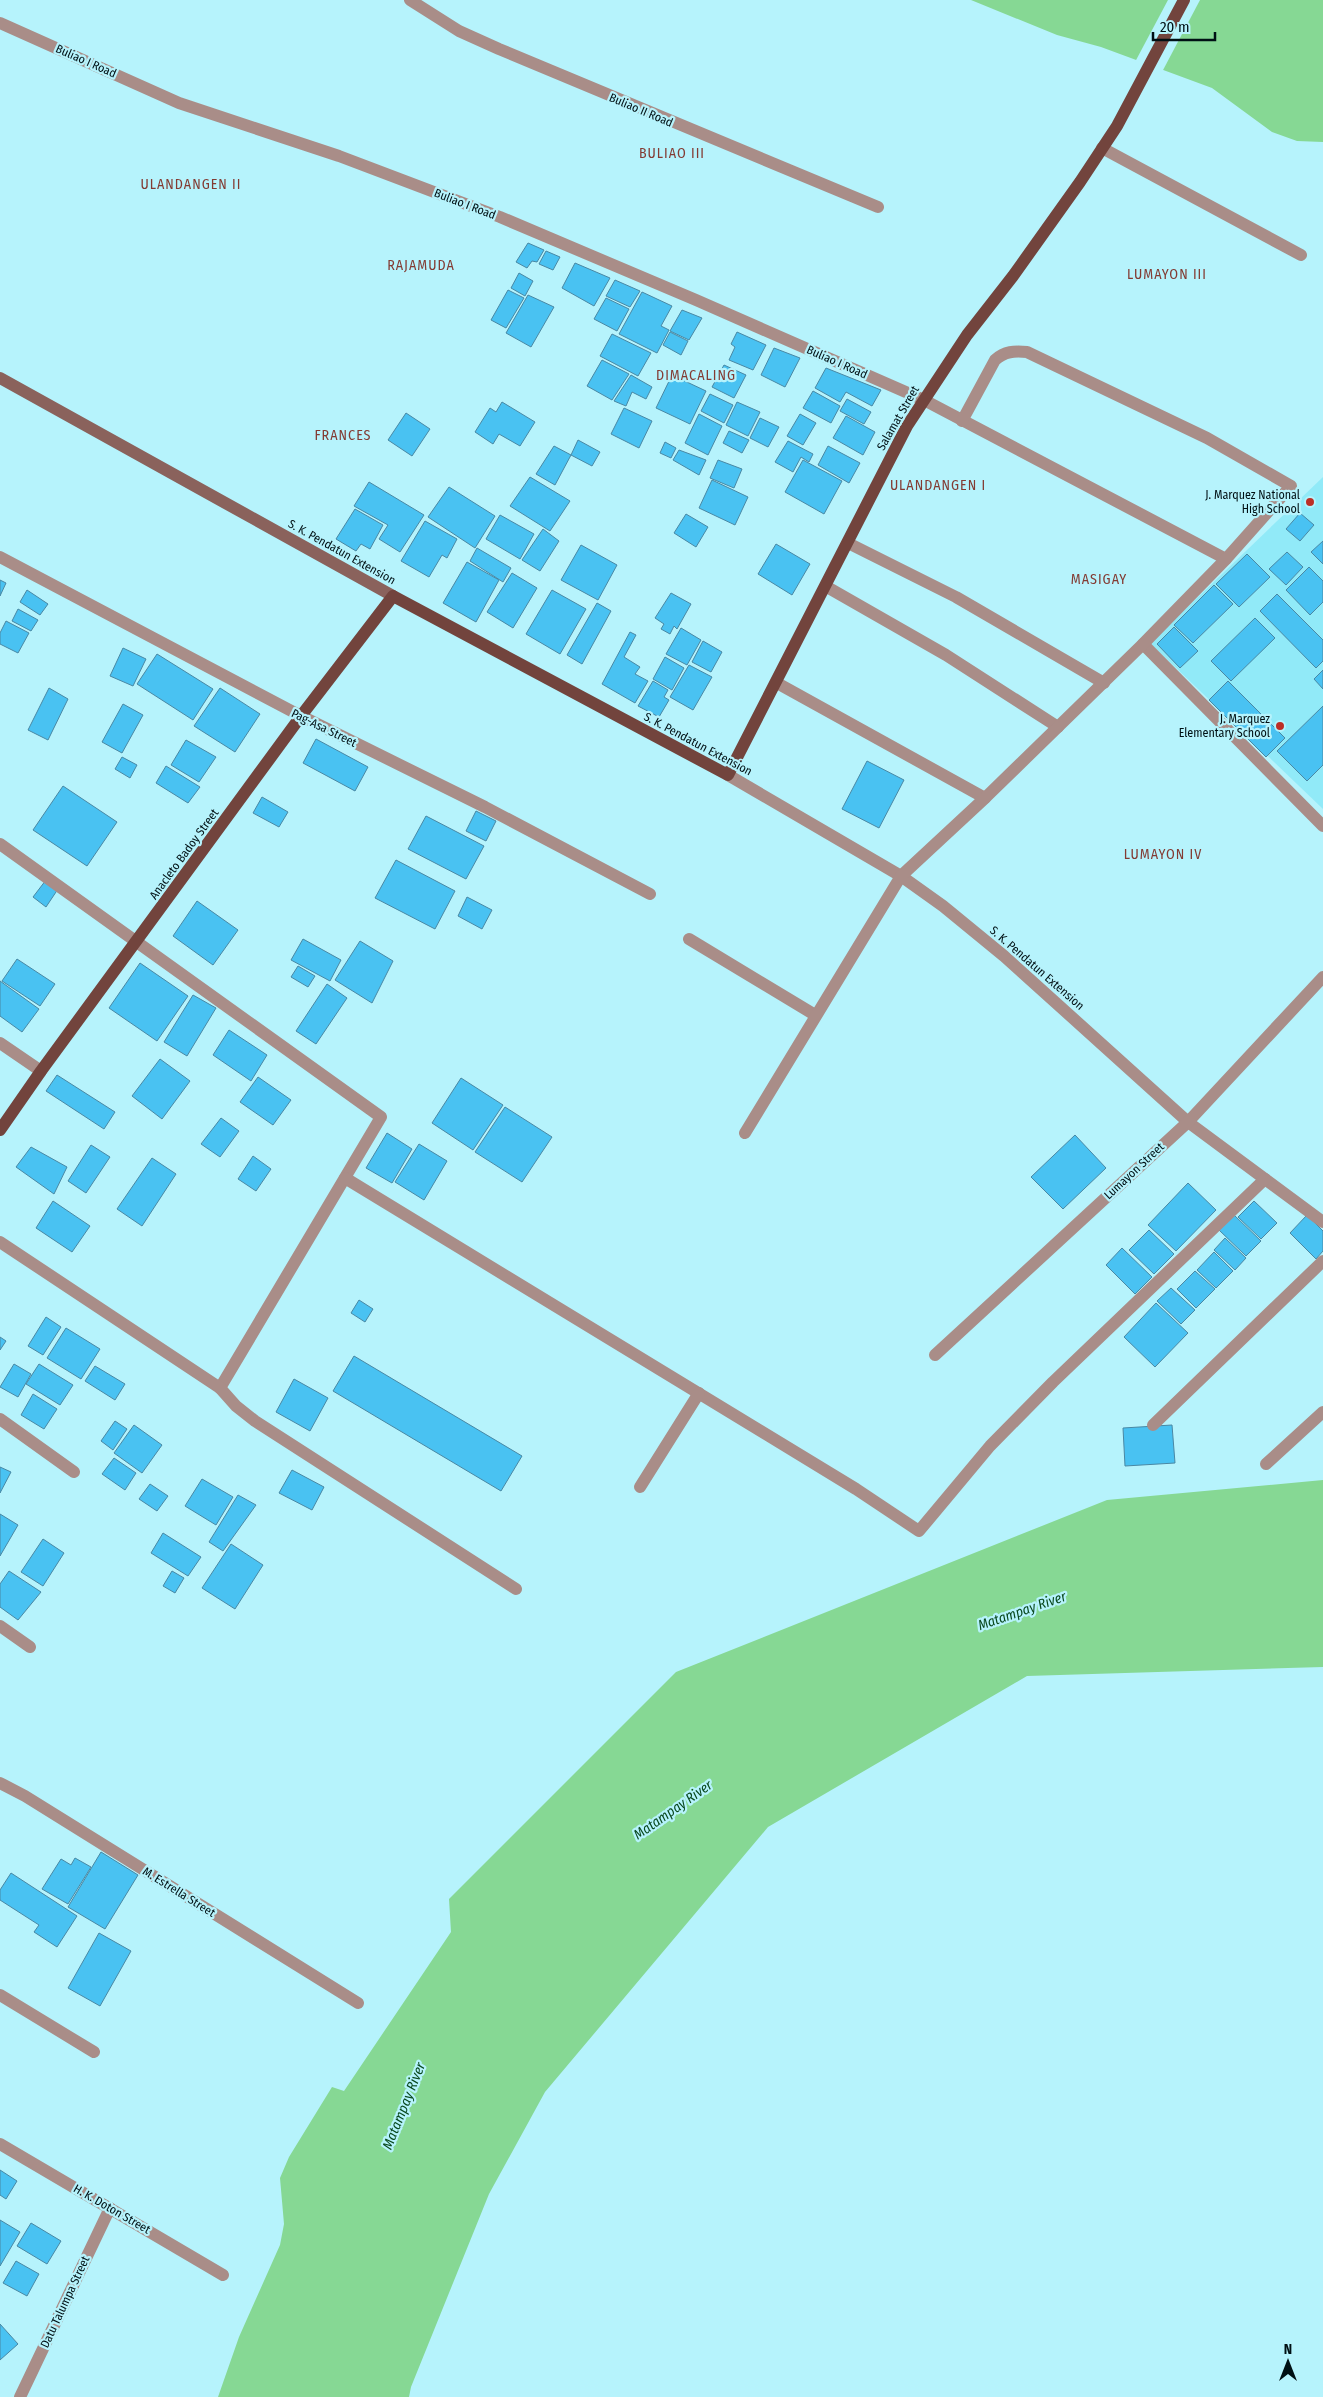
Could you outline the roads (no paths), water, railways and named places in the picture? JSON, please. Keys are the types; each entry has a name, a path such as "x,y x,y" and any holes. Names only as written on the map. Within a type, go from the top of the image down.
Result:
{"main road":[{"name":"Salamat Street","path":"728,775 827,586 893,452 924,400 967,335 1055,218 1102,148 1131,100 1184,0"},
{"name":"Anacleto Badoy Street","path":"0,1130 41,1071 301,716 394,596"},
{"name":"S. K. Pendatun Extension","path":"394,596 728,775"}],"street":[{"name":"Buliao II Road","path":"410,0 459,31 499,49 878,207"},
{"name":"Buliao I Road","path":"0,23 179,103 339,156 500,217 696,300 924,400 1226,559"},
{"path":"1102,148 1301,255"},
{"path":"745,1133 901,876 985,798 1143,644 1226,559 1291,486 1207,438 1028,352 1014,351 1002,354 995,360 962,421"},
{"name":"S. K. Pendatun Extension","path":"0,378 394,596"},
{"path":"848,543 956,597 1104,682"},
{"name":"Pag-Asa Street","path":"0,556 301,716 485,807 650,894"},
{"path":"827,586 946,655 1058,727"},
{"path":"1143,644 1323,826"},
{"path":"776,683 985,798"},
{"name":"S. K. Pendatun Extension","path":"728,775 901,876 944,906 1004,956 1188,1122 1323,1222"},
{"path":"0,844 137,940 381,1117 220,1388"},
{"path":"689,939 815,1015"},
{"name":"Lumayon Street","path":"935,1355 1188,1122 1323,977"},
{"path":"0,1043 41,1071"},
{"path":"345,1178 856,1489 919,1531 990,1446 1053,1382 1265,1179"},
{"path":"0,1242 220,1388 236,1406 255,1421 516,1589"},
{"path":"1153,1425 1323,1261"},
{"path":"640,1487 699,1393"},
{"path":"1266,1464 1323,1412"},
{"path":"0,1419 74,1472"},
{"path":"0,1626 30,1647"},
{"name":"M. Estrella Street","path":"0,1783 25,1796 358,2004"},
{"path":"0,1996 94,2052"},
{"name":"H. K. Doton Street","path":"0,2144 223,2275"},
{"name":"Datu Talumpa Street","path":"20,2397 110,2208"}],"water":[{"path":"971,0 1323,0 1323,142 1297,141 1272,132 1212,88 1101,47 1057,35"},
{"name":"Matampay River","path":"1323,1480 1323,1667 1027,1676 768,1827 545,2092 489,2194 411,2387 409,2397 218,2397 239,2337 280,2245 284,2224 280,2178 289,2157 332,2087 344,2091 451,1932 449,1899 676,1672 1107,1500"}],"place":[{"name":"J. Marquez National High School","path":"1310,502"},
{"name":"J. Marquez Elementary School","path":"1280,726"}],"district":[{"name":"BULIAO III","path":"672,153"},
{"name":"ULANDANGEN II","path":"191,184"},
{"name":"RAJAMUDA","path":"421,265"},
{"name":"LUMAYON III","path":"1167,274"},
{"name":"DIMACALING","path":"696,375"},
{"name":"FRANCES","path":"343,435"},
{"name":"ULANDANGEN I","path":"938,485"},
{"name":"MASIGAY","path":"1099,579"},
{"name":"LUMAYON IV","path":"1163,854"}]}
